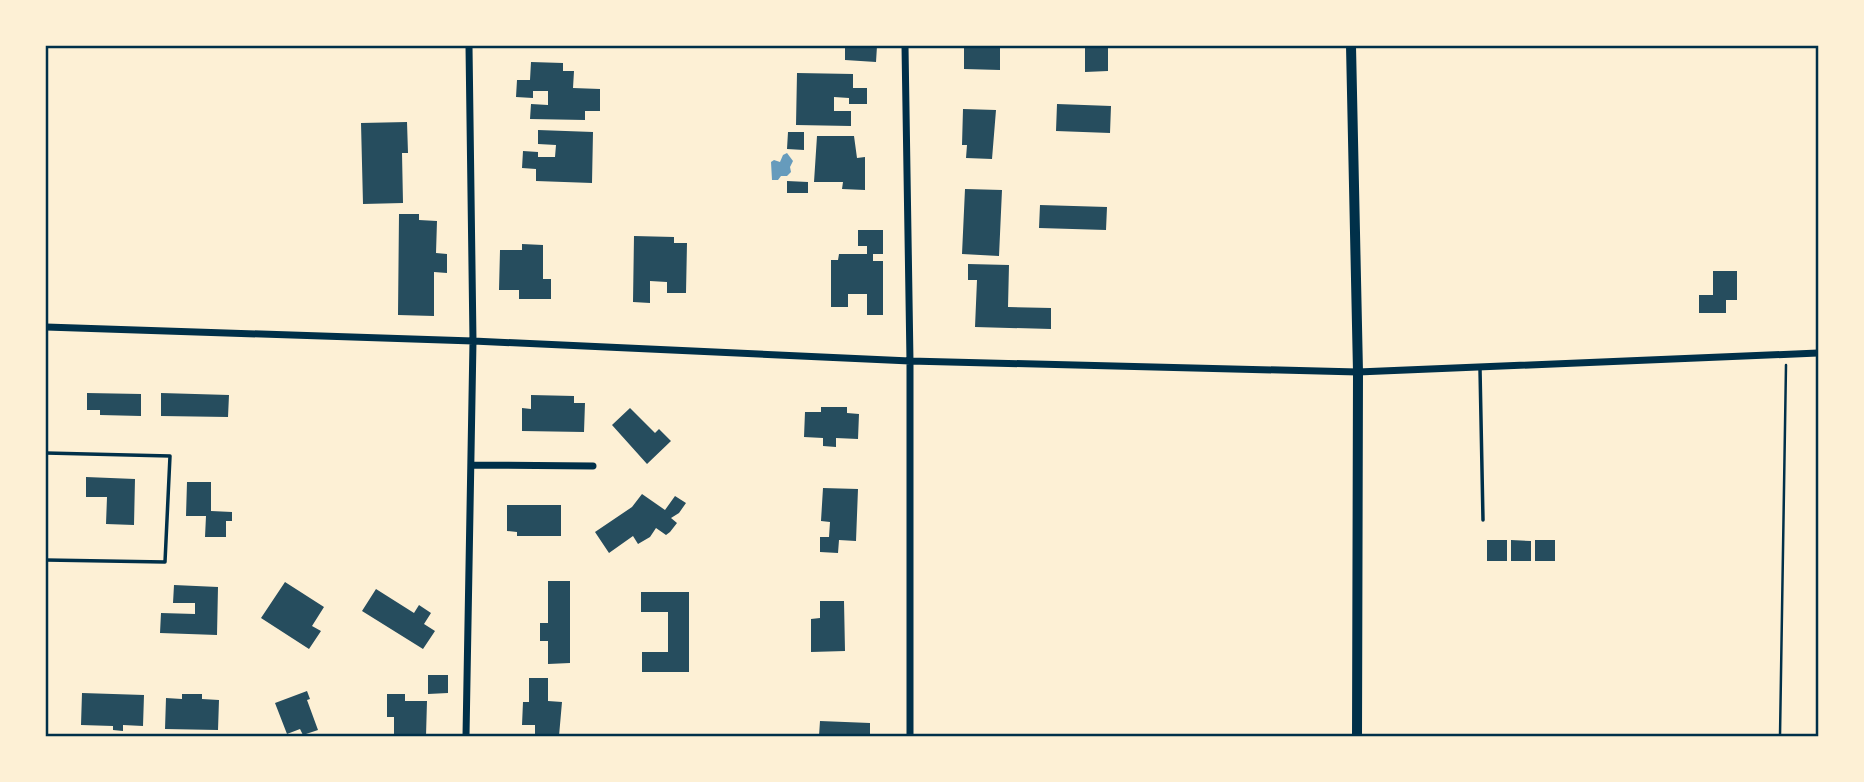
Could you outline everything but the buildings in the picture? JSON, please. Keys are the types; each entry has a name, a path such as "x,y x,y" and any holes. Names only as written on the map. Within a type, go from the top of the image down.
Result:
{"main road":[{"path":"1351,46 1358,372 1357,737"}],"street":[{"path":"466,737 473,341 469,46"},
{"path":"905,46 910,361 910,737"},
{"path":"46,327 473,341 910,361 1358,372 1818,353"},
{"path":"471,465 593,466"}],"lane":[{"path":"1480,367 1483,520"},
{"path":"46,453 170,456 165,562 46,559"}],"path":[{"path":"1780,737 1786,354"}],"water":[{"path":"787,153 793,161 791,172 778,180 772,180 771,162 780,162"}]}
